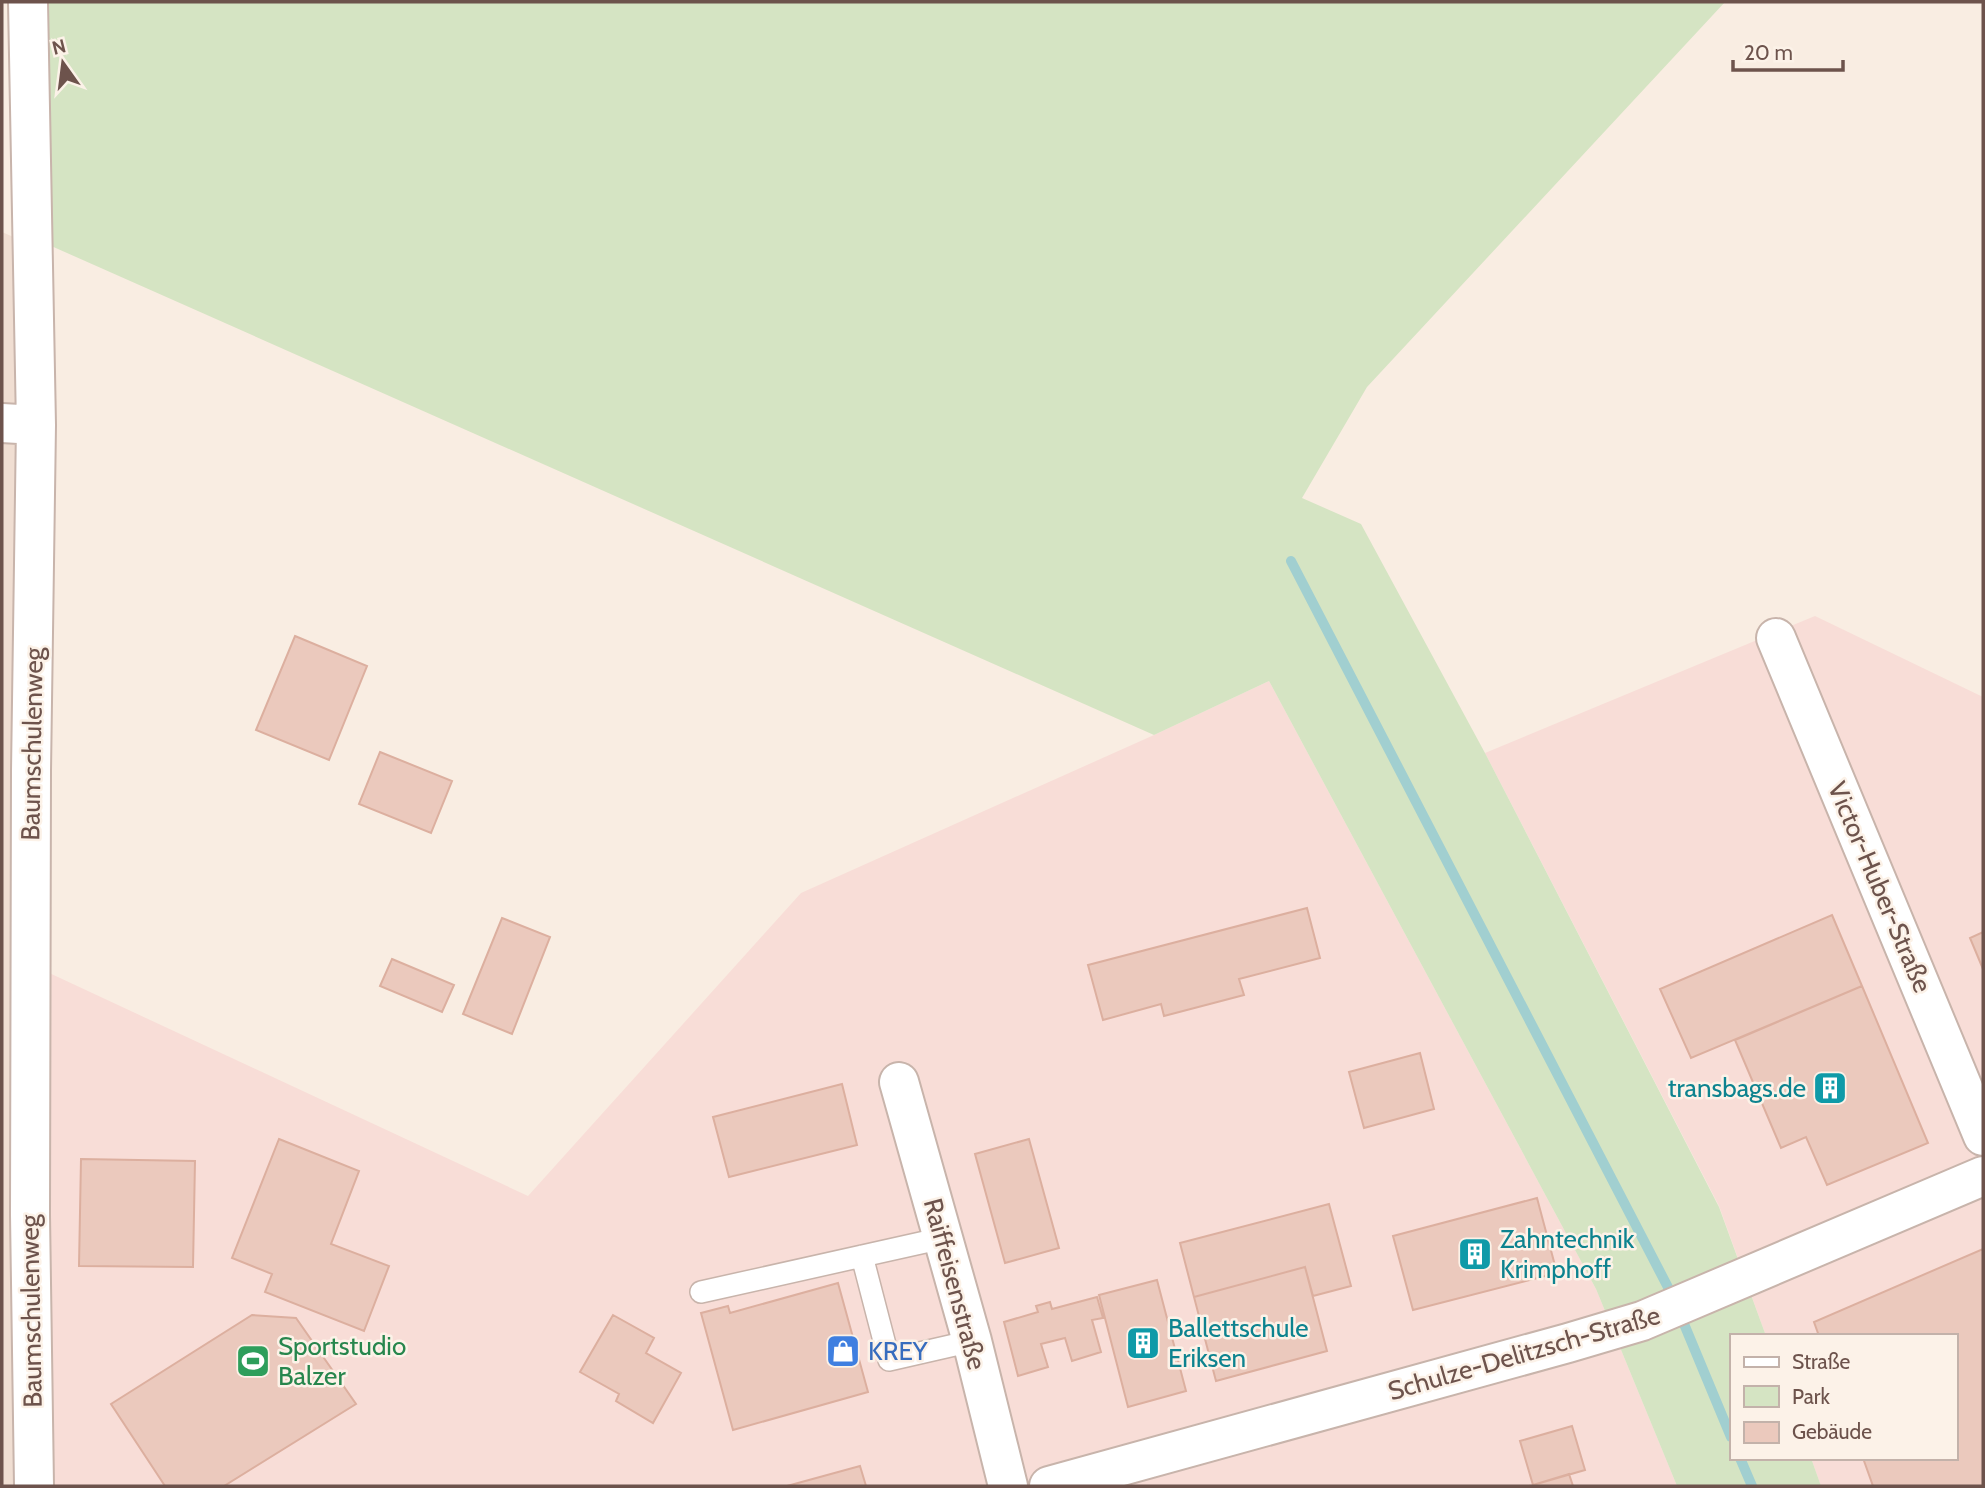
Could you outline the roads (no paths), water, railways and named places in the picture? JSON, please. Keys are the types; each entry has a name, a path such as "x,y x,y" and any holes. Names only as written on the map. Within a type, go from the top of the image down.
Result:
{"street":[{"name":"Baumschulenweg","path":"28,2 19,424 16,1215 34,1486"},
{"name":"Victor-Huber-Straße","path":"1776,638 1983,1136"},
{"name":"Raiffeisenstraße","path":"899,1082 972,1341 1008,1486"},
{"name":"Schulze-Delitzsch-Straße","path":"1049,1486 1642,1321 1983,1176"}],"lane":[{"path":"701,1292 943,1238"},
{"path":"862,1256 889,1360 972,1341"}],"waterway":[{"path":"1291,561 1672,1295 1730,1435"},
{"path":"1741,1460 1752,1486"}],"place":[{"name":"transbags.de","path":"1830,1088"},
{"name":"Zahntechnik Krimphoff","path":"1475,1254"},
{"name":"Ballettschule Eriksen","path":"1143,1343"},
{"name":"KREY","path":"843,1351"},
{"name":"Sportstudio Balzer","path":"253,1361"}]}
